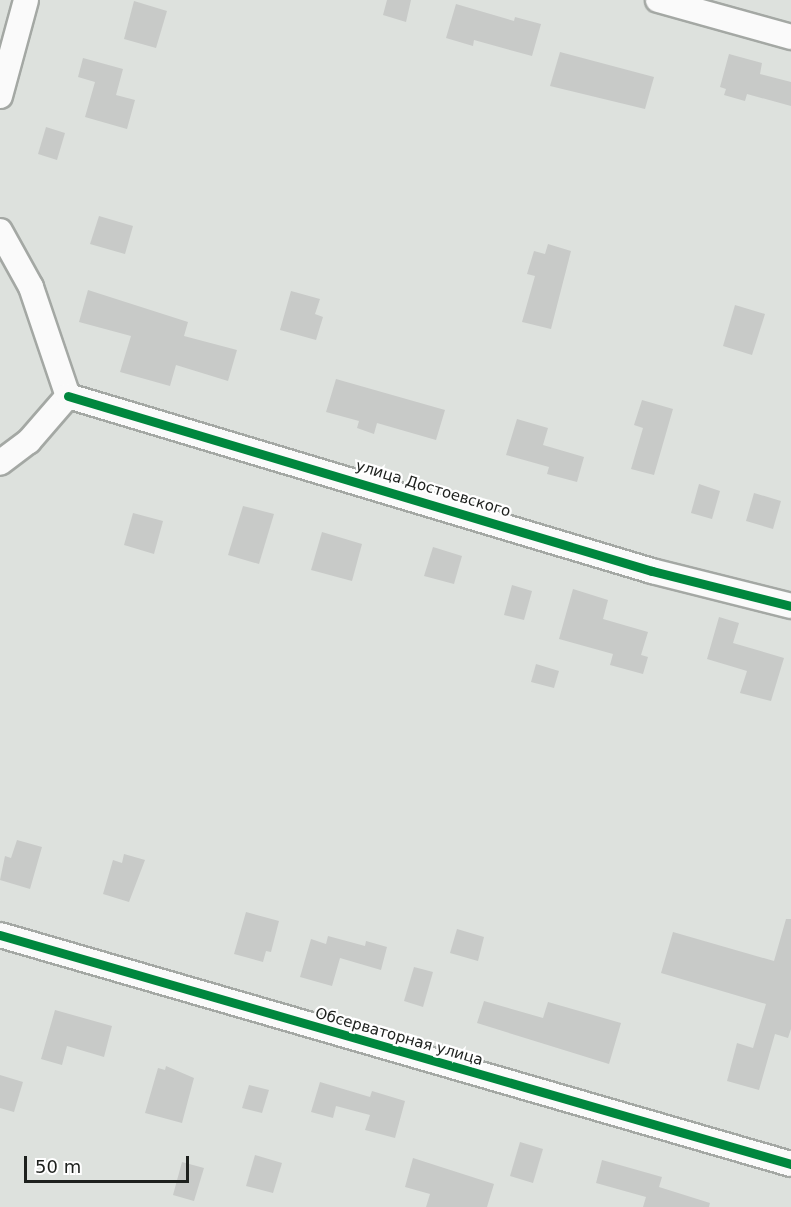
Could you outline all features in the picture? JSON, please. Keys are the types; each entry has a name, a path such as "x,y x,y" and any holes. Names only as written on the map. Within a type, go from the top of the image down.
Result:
{"street":[{"path":"0,96 26,0"},
{"path":"657,0 791,37"},
{"path":"0,231 31,288 68,396 29,441 0,463"},
{"name":"улица Достоевского","path":"68,396 652,571 791,606"},
{"name":"Обсерваторная улица","path":"0,935 791,1164"}],"building":[{"path":"387,0 411,0 406,22 383,15"},
{"path":"134,1 167,11 156,48 124,39"},
{"path":"456,4 514,21 515,17 541,24 532,56 474,40 473,46 446,38"},
{"path":"560,52 654,77 645,109 550,86"},
{"path":"729,54 762,63 760,74 791,82 791,106 747,94 745,101 724,95 726,89 720,87"},
{"path":"83,58 123,69 116,95 135,100 127,129 85,117 95,82 78,77"},
{"path":"46,127 65,133 57,160 38,154"},
{"path":"99,216 133,226 125,254 90,244"},
{"path":"548,244 571,251 551,329 522,322 535,276 527,274 534,251 545,254"},
{"path":"88,290 188,322 184,336 237,350 228,381 176,365 170,386 120,372 131,336 79,322"},
{"path":"291,291 320,299 315,314 323,317 316,340 280,330"},
{"path":"735,305 765,314 752,355 723,346"},
{"path":"336,379 445,410 436,440 377,423 374,434 357,428 359,421 326,412"},
{"path":"642,400 673,409 654,475 631,469 643,428 634,425"},
{"path":"517,419 548,428 543,445 584,457 577,482 547,474 549,467 506,455"},
{"path":"699,484 720,491 712,519 691,513"},
{"path":"754,493 781,501 773,529 746,521"},
{"path":"243,506 274,514 259,564 228,555"},
{"path":"133,513 163,521 154,554 124,545"},
{"path":"322,532 362,544 352,581 311,570"},
{"path":"433,547 462,556 454,584 424,576"},
{"path":"512,585 532,591 524,620 504,615"},
{"path":"573,589 608,600 603,619 648,632 641,655 648,657 643,674 610,665 613,654 559,639"},
{"path":"719,617 739,623 733,643 784,658 771,701 740,693 747,671 707,659"},
{"path":"536,664 559,671 554,688 531,682"},
{"path":"17,840 42,847 30,889 0,880 5,856 11,858"},
{"path":"124,854 145,860 129,902 103,894 113,860 122,863"},
{"path":"246,912 279,921 271,952 266,951 263,962 234,954"},
{"path":"786,919 791,919 791,1029 788,1038 775,1034 759,1090 727,1081 737,1043 753,1048 766,1004 661,973 673,932 774,961"},
{"path":"457,929 484,937 478,961 450,953"},
{"path":"328,936 365,946 366,941 387,947 381,970 340,958 332,986 300,977 311,939 326,944"},
{"path":"414,967 433,972 423,1007 404,1001"},
{"path":"484,1001 543,1018 548,1002 621,1023 609,1064 477,1023"},
{"path":"55,1010 112,1026 104,1057 67,1046 62,1065 41,1059"},
{"path":"166,1066 194,1078 182,1123 145,1113 158,1068 165,1070"},
{"path":"0,1075 23,1082 14,1112 0,1108"},
{"path":"320,1082 370,1097 372,1091 405,1101 395,1138 365,1130 370,1115 336,1106 333,1118 311,1112"},
{"path":"249,1085 269,1090 262,1113 242,1108"},
{"path":"520,1142 543,1149 533,1183 510,1176"},
{"path":"255,1155 282,1163 273,1193 246,1186"},
{"path":"413,1158 494,1184 487,1207 426,1207 430,1194 405,1187"},
{"path":"602,1160 662,1177 659,1187 710,1203 709,1207 643,1207 646,1197 596,1183"},
{"path":"182,1162 204,1168 194,1201 173,1195"}],"cycle path":[{"path":"68,396 652,571 791,606"},
{"path":"0,935 791,1164"}]}
